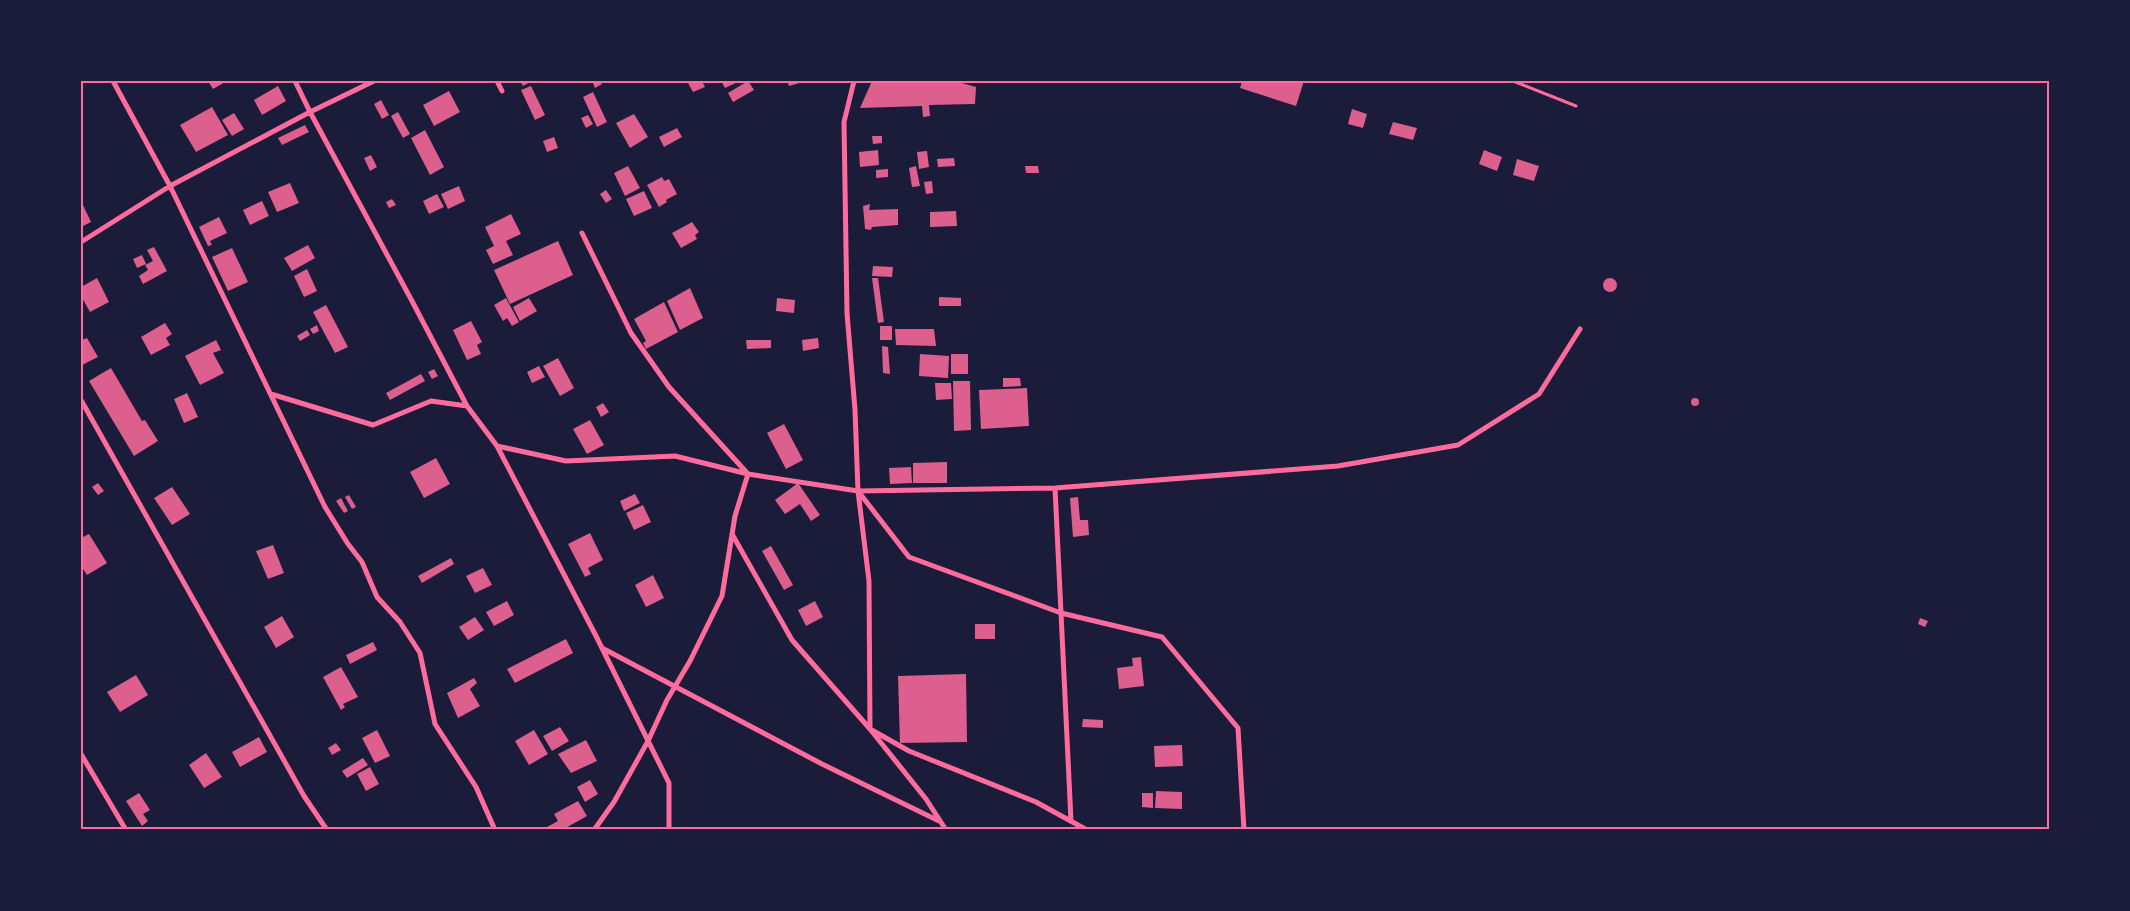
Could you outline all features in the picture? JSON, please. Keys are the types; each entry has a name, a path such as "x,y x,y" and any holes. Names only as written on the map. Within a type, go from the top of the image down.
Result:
{"street":[{"path":"113,81 170,186 325,507 348,544 362,562 377,596 400,622 420,653 435,724 476,788 495,830"},
{"path":"295,81 467,406 497,446 602,648 669,784 669,830"},
{"path":"81,242 170,186 310,112 374,81"},
{"path":"497,81 502,91"},
{"path":"854,81 844,122 846,314 856,410 858,491 868,581 870,729"},
{"path":"582,233 631,332 663,379 748,474"},
{"path":"497,446 566,461 675,456 748,474 858,491 1055,488 1338,466 1458,445 1539,394 1580,330"},
{"path":"271,394 372,425 431,401 467,406"},
{"path":"81,400 304,796 327,830"},
{"path":"594,830 614,802 648,741 722,596 734,516 748,474"},
{"path":"1055,488 1071,821"},
{"path":"858,491 909,557 1061,613 1162,636 1238,728 1244,830"},
{"path":"732,534 792,640 870,729 926,799 946,830"},
{"path":"602,648 822,764 940,822"},
{"path":"870,729 909,751 1036,802 1088,830"},
{"path":"81,754 126,830"}],"path":[{"path":"1513,81 1576,106"}],"building":[{"path":"208,81 227,81 213,89"},
{"path":"520,81 532,81 523,86"},
{"path":"592,81 601,81 602,84 595,88"},
{"path":"702,81 705,87 693,92 688,83"},
{"path":"721,81 740,81 725,88"},
{"path":"748,81 754,90 733,102 728,93"},
{"path":"787,81 803,81 803,82 789,86"},
{"path":"872,81 955,81 976,87 975,104 929,105 930,116 923,117 922,106 860,108"},
{"path":"1242,81 1304,81 1296,106 1240,88"},
{"path":"278,86 286,101 262,115 254,100"},
{"path":"531,86 545,115 535,120 521,90"},
{"path":"449,91 460,112 434,126 423,105"},
{"path":"593,92 607,122 597,127 583,97"},
{"path":"381,100 389,115 382,119 374,104"},
{"path":"212,107 228,135 196,152 180,125"},
{"path":"1352,109 1367,114 1363,128 1348,124"},
{"path":"398,112 410,134 403,138 391,116"},
{"path":"234,113 244,129 232,136 222,120"},
{"path":"634,114 648,137 630,148 616,123"},
{"path":"588,115 593,124 586,128 581,118"},
{"path":"1393,122 1417,128 1413,140 1389,134"},
{"path":"305,125 309,132 282,145 278,138"},
{"path":"677,128 682,137 664,147 659,137"},
{"path":"425,130 444,167 430,175 411,138"},
{"path":"872,136 882,136 882,143 873,144"},
{"path":"554,137 558,148 547,152 543,141"},
{"path":"878,150 879,165 860,167 859,152"},
{"path":"1484,150 1502,157 1497,171 1479,164"},
{"path":"927,151 929,167 919,169 917,152"},
{"path":"371,155 377,167 370,171 364,158"},
{"path":"954,158 955,166 938,167 937,159"},
{"path":"1517,159 1539,166 1534,181 1513,175"},
{"path":"628,166 640,188 625,196 614,173"},
{"path":"916,166 920,186 912,187 909,168"},
{"path":"1025,166 1038,166 1039,173 1026,173"},
{"path":"888,169 888,177 876,178 876,170"},
{"path":"662,177 664,181 669,179 677,194 666,200 667,202 659,207 647,185"},
{"path":"932,181 933,193 926,194 924,182"},
{"path":"290,183 299,203 277,212 268,192"},
{"path":"459,186 465,201 448,209 441,194"},
{"path":"606,190 612,199 606,203 600,194"},
{"path":"644,191 652,208 634,216 626,199"},
{"path":"437,194 444,207 429,214 423,201"},
{"path":"392,199 396,205 389,208 386,202"},
{"path":"81,201 91,222 81,227"},
{"path":"262,201 269,216 250,225 243,210"},
{"path":"870,204 869,210 898,209 898,225 872,227 871,230 865,229 863,206"},
{"path":"956,211 957,226 930,227 930,212"},
{"path":"511,214 521,234 506,241 513,255 493,264 486,250 494,246 485,227"},
{"path":"219,217 227,233 210,241 212,245 208,246 199,227"},
{"path":"692,222 699,232 695,235 697,239 681,248 672,233"},
{"path":"558,241 573,275 510,304 494,270"},
{"path":"308,245 315,258 292,271 284,258"},
{"path":"154,247 167,271 143,284 139,276 148,270 145,265 153,261 147,250"},
{"path":"232,248 248,282 228,291 212,257"},
{"path":"142,255 146,264 137,268 133,259"},
{"path":"873,266 893,267 892,277 872,276"},
{"path":"307,269 317,291 304,297 294,276"},
{"path":"97,278 109,302 90,312 81,296 81,287"},
{"path":"872,278 878,278 884,322 878,323"},
{"path":"1610,278 1615,280 1617,285 1615,290 1610,292 1605,290 1603,285 1605,280"},
{"path":"690,288 703,318 680,330 667,301"},
{"path":"939,297 961,298 961,306 939,306"},
{"path":"506,298 519,322 512,326 507,318 503,321 494,305"},
{"path":"529,298 537,311 520,321 513,307"},
{"path":"777,298 795,300 794,313 776,311"},
{"path":"664,302 678,332 646,349 643,343 646,341 634,319"},
{"path":"326,305 348,347 335,353 313,312"},
{"path":"471,321 482,342 477,345 481,354 467,360 453,330"},
{"path":"165,323 172,334 166,338 170,345 151,355 141,337"},
{"path":"317,325 319,331 313,334 310,329"},
{"path":"880,326 892,326 892,340 880,340"},
{"path":"895,329 934,329 936,346 896,345"},
{"path":"307,330 310,335 300,341 297,336"},
{"path":"87,338 98,357 82,365 81,340"},
{"path":"818,338 819,348 803,351 802,340"},
{"path":"216,340 221,350 213,353 224,373 200,385 185,356"},
{"path":"746,340 771,340 771,348 747,349"},
{"path":"882,346 888,347 890,374 883,373"},
{"path":"920,354 949,356 948,378 919,376"},
{"path":"951,354 968,354 968,374 951,374"},
{"path":"558,358 574,388 560,396 543,366"},
{"path":"539,366 545,377 532,383 527,372"},
{"path":"111,368 142,421 145,420 158,441 134,456 89,381"},
{"path":"434,369 438,376 432,379 428,372"},
{"path":"421,374 425,381 390,400 386,393"},
{"path":"1003,378 1020,378 1021,386 1003,387"},
{"path":"953,381 970,381 971,430 954,431"},
{"path":"935,383 951,383 952,399 936,400"},
{"path":"1027,388 1029,426 981,429 979,390"},
{"path":"187,393 198,417 184,423 174,399"},
{"path":"1695,398 1699,402 1695,406 1691,402"},
{"path":"603,403 609,412 601,417 596,407"},
{"path":"590,420 604,445 587,454 573,429"},
{"path":"784,424 803,460 786,469 767,433"},
{"path":"436,458 450,484 424,498 410,472"},
{"path":"947,462 947,483 913,483 913,463"},
{"path":"911,467 912,483 890,484 889,468"},
{"path":"98,483 104,491 98,495 92,487"},
{"path":"798,483 820,515 811,521 800,504 785,514 775,500"},
{"path":"172,487 190,514 172,525 154,498"},
{"path":"635,494 640,503 624,511 620,501"},
{"path":"349,495 356,507 352,509 345,497"},
{"path":"1078,497 1080,520 1088,520 1089,535 1073,537 1070,498"},
{"path":"341,498 348,511 344,513 336,501"},
{"path":"643,505 651,522 634,530 626,513"},
{"path":"590,533 603,560 588,568 591,574 585,577 568,544"},
{"path":"89,534 107,563 87,575 81,566 81,538"},
{"path":"273,545 284,573 268,579 256,551"},
{"path":"771,546 793,585 784,590 762,551"},
{"path":"451,558 454,564 422,583 418,576"},
{"path":"483,568 492,585 475,593 466,576"},
{"path":"653,575 664,598 646,607 635,585"},
{"path":"507,601 514,615 494,626 486,612"},
{"path":"815,601 823,617 806,626 798,610"},
{"path":"282,616 294,637 276,648 264,627"},
{"path":"475,617 484,630 468,640 459,627"},
{"path":"1920,618 1928,621 1925,627 1918,624"},
{"path":"975,624 995,624 995,639 975,639"},
{"path":"566,639 573,653 515,683 507,669"},
{"path":"373,642 377,650 350,664 346,655"},
{"path":"1141,657 1144,686 1119,689 1117,668 1133,666 1132,658"},
{"path":"341,667 358,697 343,704 345,707 341,710 323,677"},
{"path":"966,674 967,742 900,743 898,676"},
{"path":"136,675 148,695 120,712 107,692"},
{"path":"474,678 477,683 470,689 480,706 458,718 447,693"},
{"path":"1083,719 1103,720 1103,728 1082,727"},
{"path":"560,727 569,741 552,751 543,736"},
{"path":"377,730 390,756 375,763 362,738"},
{"path":"534,730 548,754 529,765 515,741"},
{"path":"259,737 267,752 240,767 232,752"},
{"path":"586,740 597,761 571,773 558,754"},
{"path":"336,743 341,750 332,755 328,748"},
{"path":"1182,745 1183,766 1155,767 1154,746"},
{"path":"206,753 222,777 204,788 189,765"},
{"path":"363,758 368,765 347,778 342,771"},
{"path":"370,767 379,784 366,791 357,774"},
{"path":"590,780 598,794 585,802 577,787"},
{"path":"1156,791 1182,792 1182,809 1155,808"},
{"path":"139,793 150,810 143,814 148,821 142,826 126,801"},
{"path":"1142,793 1153,793 1153,808 1142,807"},
{"path":"578,801 587,816 562,830 549,830 547,827 558,821 554,814"}]}
